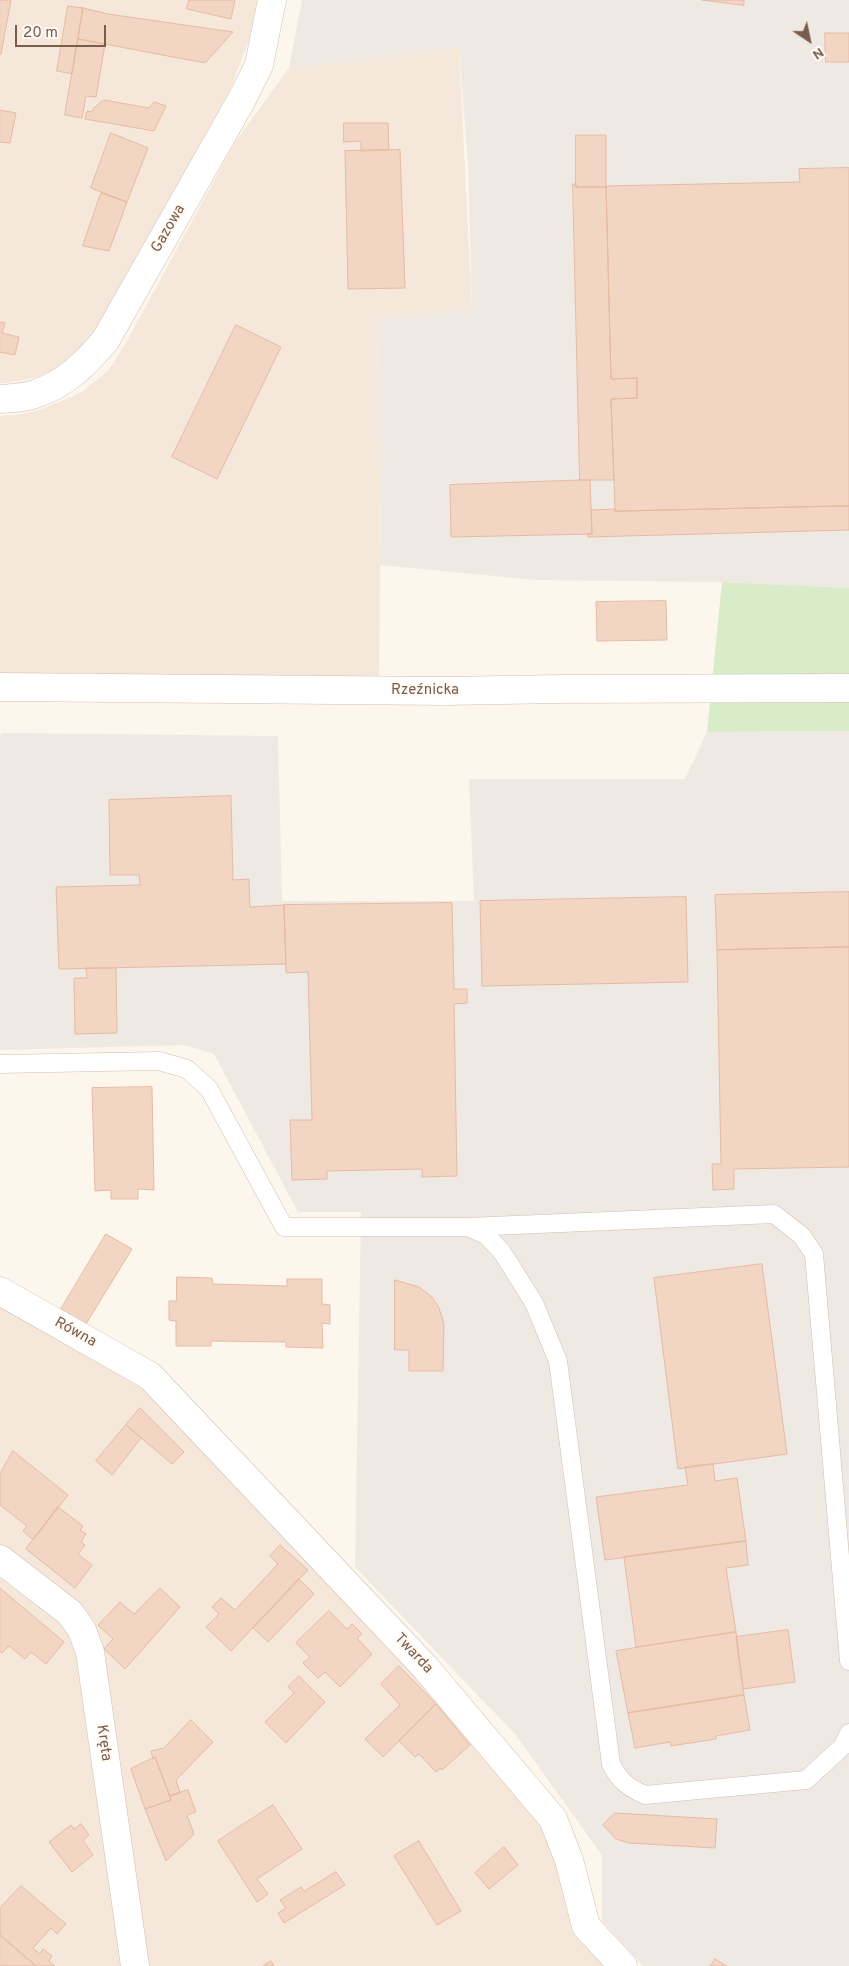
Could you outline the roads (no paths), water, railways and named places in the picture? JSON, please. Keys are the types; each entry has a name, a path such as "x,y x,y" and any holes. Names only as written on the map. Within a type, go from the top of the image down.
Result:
{"street":[{"name":"Gazowa","path":"0,399 34,395 65,381 84,366 105,341 241,101 259,65 272,0"},
{"name":"Rzeźnicka","path":"0,687 444,691 849,688"},
{"name":"Równa","path":"0,1291 150,1376"},
{"name":"Twarda","path":"150,1376 424,1666 553,1819 569,1860 586,1926 623,1966"},
{"name":"Kręta","path":"0,1559 70,1614 82,1630 90,1652 135,1966"}],"lane":[{"path":"0,1064 159,1061 187,1069 209,1089 284,1226 467,1227 774,1214 802,1236 814,1254 849,1661"},
{"path":"467,1227 486,1236 502,1252 534,1304 558,1361 611,1764 618,1776 629,1788 644,1795 806,1780 842,1747 849,1733"}]}
